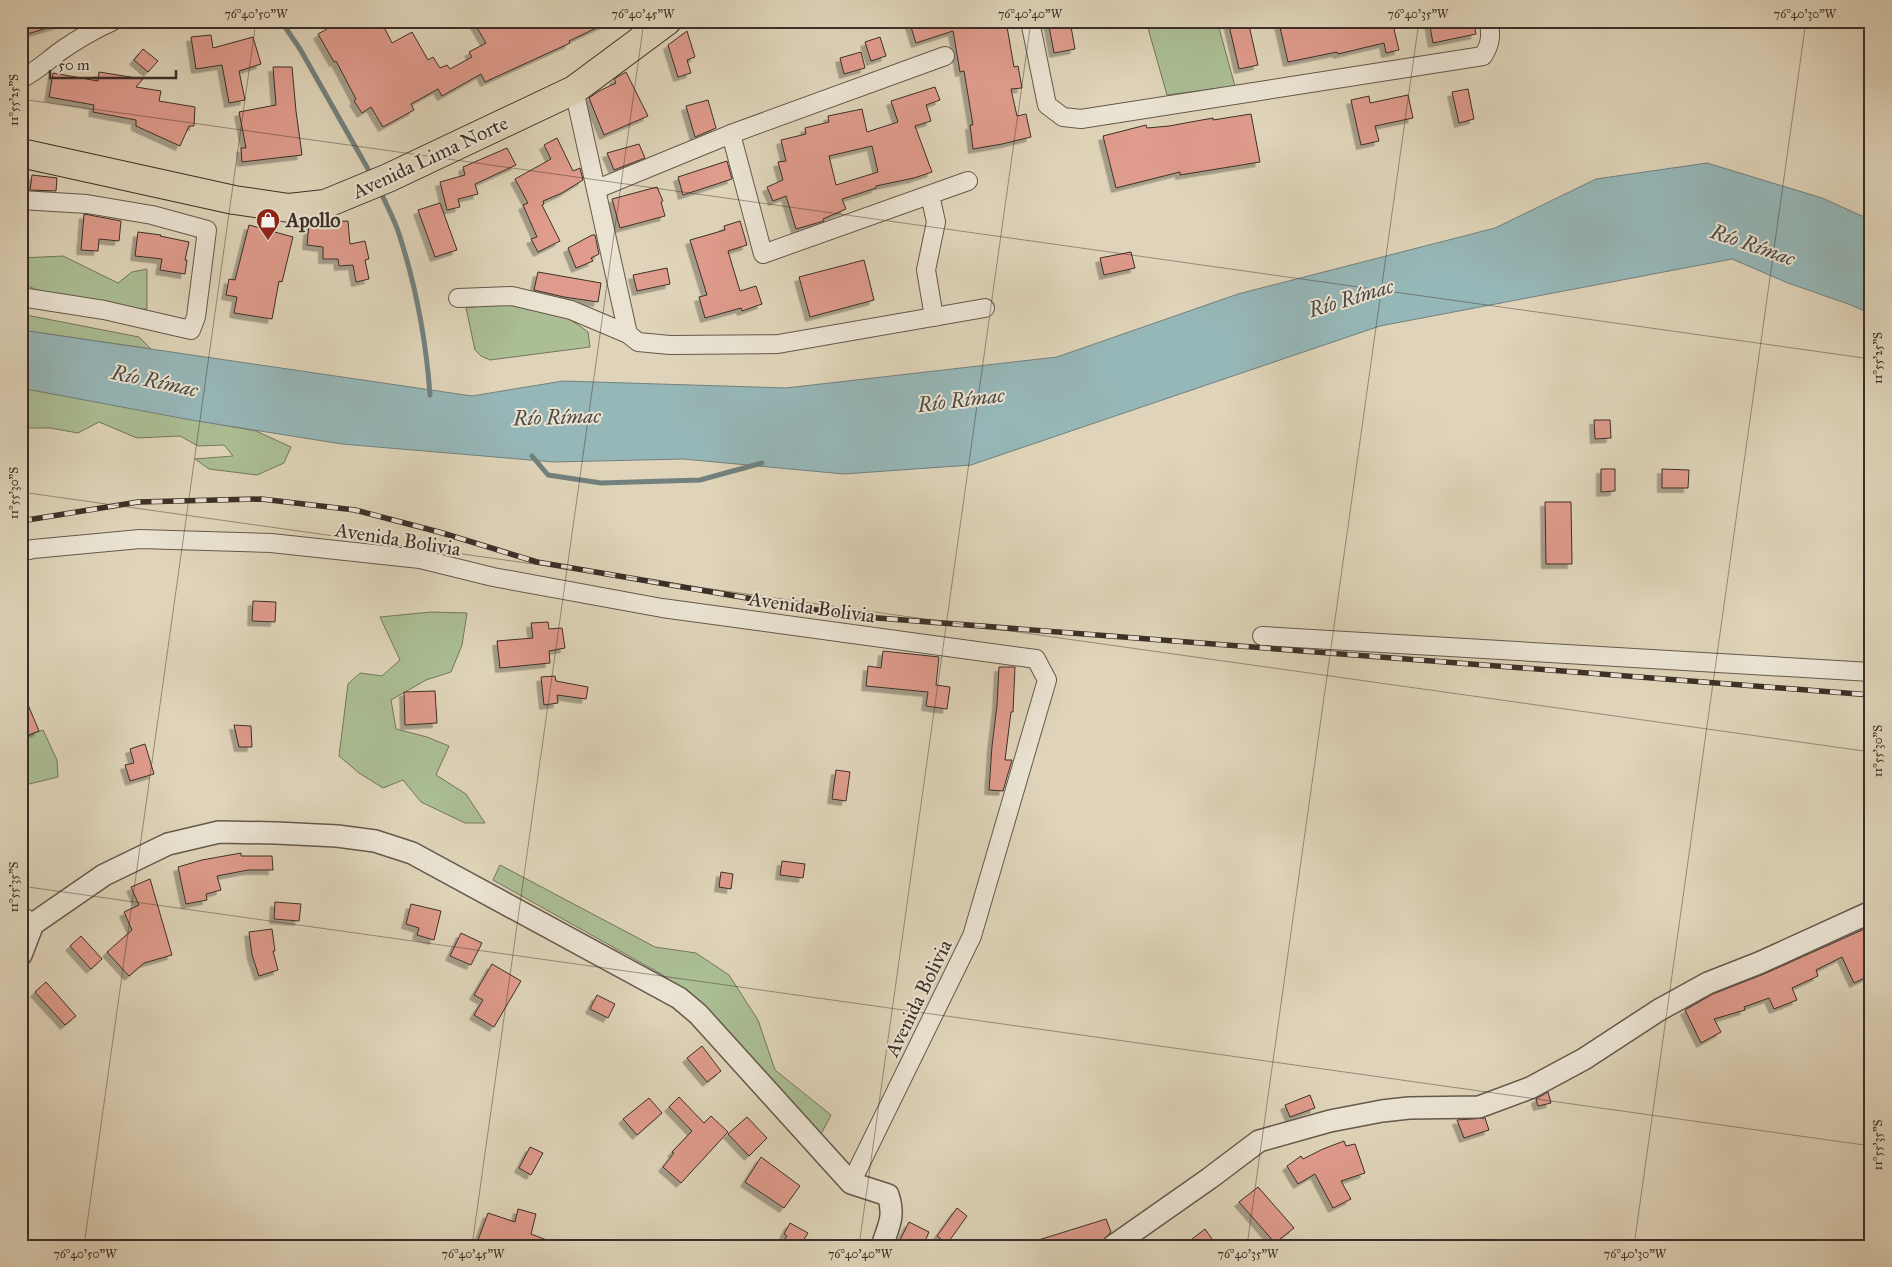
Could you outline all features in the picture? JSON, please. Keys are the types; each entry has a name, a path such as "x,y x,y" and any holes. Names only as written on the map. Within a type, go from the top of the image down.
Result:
{"highway":[{"name":"Avenida Lima Norte","path":"21,153 234,200 289,208 325,204 388,178 574,90 660,24"}],"street":[{"path":"21,79 37,71 61,51 113,21"},
{"path":"1030,21 1047,105 1063,117 1081,119 1483,56 1490,46 1488,21"},
{"path":"596,189 732,134 945,56"},
{"path":"574,90 628,334"},
{"path":"732,134 763,254 968,181"},
{"path":"930,195 936,222 926,270 934,317"},
{"path":"21,200 87,204 152,216 208,230 196,317 191,330 104,310 21,297"},
{"path":"458,298 512,296 571,310 628,334 638,342 670,345 778,344 985,308"},
{"name":"Avenida Bolivia","path":"21,552 140,539 271,543 420,559 493,577 662,608 1036,659 1047,680 972,936 851,1183"},
{"path":"1262,636 1871,672"},
{"path":"21,956 27,920 104,875 168,844 219,832 337,836 375,841 412,853 679,998 698,1014 851,1183 888,1195 892,1208 892,1218 882,1246"},
{"path":"1113,1246 1259,1141 1330,1121 1382,1111 1409,1108 1479,1107 1530,1088 1584,1059 1660,1010 1708,983 1759,963 1871,912"}],"green space":[{"path":"1146,21 1217,21 1235,86 1167,95"},
{"path":"63,256 118,283 132,272 147,269 147,309 95,308 74,305 64,303 21,284 21,258"},
{"path":"520,301 556,313 580,326 588,332 590,347 490,360 481,356 475,350 466,308"},
{"path":"21,314 139,337 151,349 21,330"},
{"path":"21,388 256,431 291,447 284,463 257,475 209,469 195,459 233,456 224,445 198,446 180,436 137,438 99,422 78,433 50,428 25,428 28,460 21,471"},
{"path":"431,612 467,613 462,645 451,672 426,680 391,700 396,729 427,737 449,746 436,775 466,794 485,823 465,823 421,802 403,780 383,788 359,773 339,756 348,684 360,673 382,676 400,660 380,617"},
{"path":"43,730 57,760 58,777 21,786 21,738"},
{"path":"500,865 655,947 696,953 729,975 758,1020 775,1070 831,1115 818,1140 694,1000 663,975 493,880"}],"water":[{"name":"Río Rímac","path":"1707,163 1822,198 1871,220 1871,314 1788,283 1732,259 1380,326 971,465 844,474 683,459 554,462 342,444 191,420 21,388 21,330 472,396 563,381 786,388 1057,357 1238,294 1495,228 1596,179"}],"building":[{"path":"21,21 59,21 60,24 21,36"},
{"path":"341,21 381,21 392,43 412,32 428,60 433,57 440,68 447,65 450,69 472,57 469,52 486,43 473,21 611,21 569,41 570,43 485,82 481,74 442,96 438,89 411,104 414,110 383,127 371,107 362,113 354,101 356,99 336,61 334,62 318,34"},
{"path":"909,21 1006,21 1014,67 1018,66 1022,88 1011,89 1017,116 1026,114 1031,137 973,149 970,125 973,125 964,71 960,72 953,31 916,43"},
{"path":"1048,21 1070,21 1075,49 1054,53"},
{"path":"1228,21 1248,21 1258,65 1239,69"},
{"path":"1295,21 1296,28 1326,21 1392,21 1399,50 1386,53 1384,43 1338,54 1337,52 1288,62 1279,23"},
{"path":"1429,21 1473,21 1476,34 1433,43"},
{"path":"687,31 695,57 687,60 691,73 678,77 668,45"},
{"path":"211,35 213,48 253,37 261,64 239,71 245,100 229,103 222,65 196,69 191,37"},
{"path":"880,37 886,56 871,61 865,42"},
{"path":"143,49 158,61 148,72 134,60"},
{"path":"861,52 865,68 844,74 840,58"},
{"path":"273,67 292,67 302,155 242,162 241,148 246,148 239,112 276,105"},
{"path":"99,72 143,79 136,87 161,91 159,101 195,107 194,126 189,126 180,146 136,126 136,120 93,112 94,105 49,97 53,73 98,81"},
{"path":"626,72 648,116 604,135 589,98 616,83 614,79"},
{"path":"935,87 940,100 926,105 931,121 915,126 932,172 876,186 876,188 842,199 846,209 823,219 824,221 796,229 786,196 773,201 767,187 783,180 778,162 786,161 781,140 806,134 805,128 829,122 828,116 862,109 867,132 898,122 891,101","holes":["872,146 878,172 836,185 829,156"]},
{"path":"1468,89 1474,119 1459,123 1452,92"},
{"path":"1408,95 1413,118 1375,126 1379,141 1361,145 1351,100 1369,96 1370,103"},
{"path":"708,100 716,128 695,137 686,106"},
{"path":"1251,114 1260,162 1180,175 1180,172 1116,188 1103,136 1146,125 1147,128 1169,126 1213,118 1213,120"},
{"path":"557,138 573,171 580,168 583,180 562,193 543,201 544,204 542,205 560,241 538,252 531,239 537,237 523,205 528,203 515,179 551,159 544,145"},
{"path":"639,144 645,158 614,170 607,153"},
{"path":"507,148 516,165 475,184 478,194 458,199 460,207 447,210 440,182 465,175 463,167"},
{"path":"727,161 732,179 683,195 678,177"},
{"path":"32,175 57,178 56,191 30,190"},
{"path":"657,187 663,201 661,202 665,216 620,228 612,199"},
{"path":"440,203 457,250 435,257 418,210"},
{"path":"84,214 121,221 119,241 99,239 98,251 81,250"},
{"path":"348,221 350,244 365,241 369,259 365,260 369,279 356,282 353,265 339,266 338,259 323,259 323,247 307,245 309,224 323,225 323,222"},
{"path":"740,221 747,245 728,251 740,291 756,286 762,304 742,311 741,308 705,318 699,297 707,295 690,240 725,230 724,226"},
{"path":"249,225 293,237 282,282 279,281 272,319 234,313 237,297 226,295 229,279 235,280"},
{"path":"138,232 189,242 185,260 187,260 185,274 160,270 162,259 135,256"},
{"path":"595,235 599,254 591,258 593,261 576,268 568,248"},
{"path":"1131,252 1135,268 1104,275 1100,258"},
{"path":"864,260 874,300 810,317 799,277"},
{"path":"667,268 670,284 637,291 633,275"},
{"path":"538,272 601,283 598,302 534,290"},
{"path":"1594,420 1610,420 1611,438 1595,439"},
{"path":"1601,469 1615,469 1615,491 1601,492"},
{"path":"1662,469 1689,470 1688,488 1662,488"},
{"path":"1545,502 1571,502 1572,564 1546,564"},
{"path":"253,601 276,602 275,622 252,621"},
{"path":"548,622 549,629 562,628 565,648 549,651 550,663 500,668 497,641 533,638 531,623"},
{"path":"883,651 939,657 936,685 950,687 947,709 926,706 928,692 866,686 868,666 881,668"},
{"path":"999,667 1015,667 1013,712 1011,712 1005,760 1012,760 1003,791 989,790"},
{"path":"555,676 556,681 588,687 586,699 557,695 558,703 544,705 541,677"},
{"path":"21,688 39,731 21,738"},
{"path":"435,691 437,723 405,725 404,692"},
{"path":"234,725 251,726 252,747 239,747"},
{"path":"145,744 154,774 130,781 125,765 134,763 130,749"},
{"path":"836,770 850,772 846,801 832,799"},
{"path":"241,853 241,856 272,856 273,870 248,870 217,876 221,890 206,894 207,900 186,904 178,867 202,860"},
{"path":"782,861 805,864 803,878 780,875"},
{"path":"721,872 733,874 731,889 719,887"},
{"path":"150,879 172,955 144,963 129,976 107,952 132,930 124,912 139,905 131,887"},
{"path":"275,902 301,904 299,921 274,919"},
{"path":"411,904 441,911 434,940 417,935 419,928 406,924"},
{"path":"1871,926 1871,975 1854,983 1842,957 1816,970 1818,976 1792,988 1797,1000 1774,1009 1769,998 1744,1007 1745,1010 1714,1019 1721,1032 1701,1043 1685,1010 1713,994 1764,974"},
{"path":"272,929 275,951 273,951 278,970 259,976 252,955 249,932"},
{"path":"461,933 482,943 471,965 450,956"},
{"path":"81,936 102,959 91,969 70,946"},
{"path":"492,964 521,981 494,1027 474,1015 483,1000 474,995"},
{"path":"46,982 76,1016 65,1025 35,992"},
{"path":"597,995 615,1004 608,1018 590,1009"},
{"path":"702,1046 721,1071 707,1082 687,1058"},
{"path":"1548,1092 1551,1103 1538,1106 1536,1099"},
{"path":"1310,1095 1315,1108 1290,1117 1285,1105"},
{"path":"679,1097 704,1123 711,1116 728,1132 681,1183 663,1167 674,1153 672,1152 692,1131 669,1107"},
{"path":"649,1098 662,1113 637,1135 623,1119"},
{"path":"747,1117 767,1138 749,1156 728,1134"},
{"path":"1485,1118 1489,1130 1464,1138 1457,1120"},
{"path":"1344,1141 1346,1146 1355,1144 1365,1173 1341,1181 1351,1199 1333,1208 1315,1174 1298,1184 1287,1166 1301,1156 1303,1159"},
{"path":"530,1147 543,1153 531,1175 519,1168"},
{"path":"761,1157 800,1186 784,1208 745,1182"},
{"path":"1258,1187 1294,1228 1275,1243 1239,1202"},
{"path":"957,1208 967,1216 947,1244 937,1236"},
{"path":"518,1209 536,1214 531,1234 557,1244 557,1246 491,1246 478,1240 488,1213 515,1222"},
{"path":"1106,1219 1111,1232 1102,1241 1088,1246 1032,1246 1032,1242"},
{"path":"909,1222 929,1232 923,1246 897,1246"},
{"path":"790,1223 808,1233 800,1246 780,1246 787,1236 784,1234"},
{"path":"1205,1229 1217,1246 1183,1246"}],"waterway":[{"path":"281,21 300,49 368,169"},
{"path":"382,195 397,229 415,293 426,354 430,395"},
{"path":"532,456 548,475 601,483 700,480 762,463"}],"railway":[{"path":"21,521 138,502 261,499 355,510 439,532 537,562 852,616 1871,695"}],"place":[{"name":"Apollo","path":"268,241"}]}
